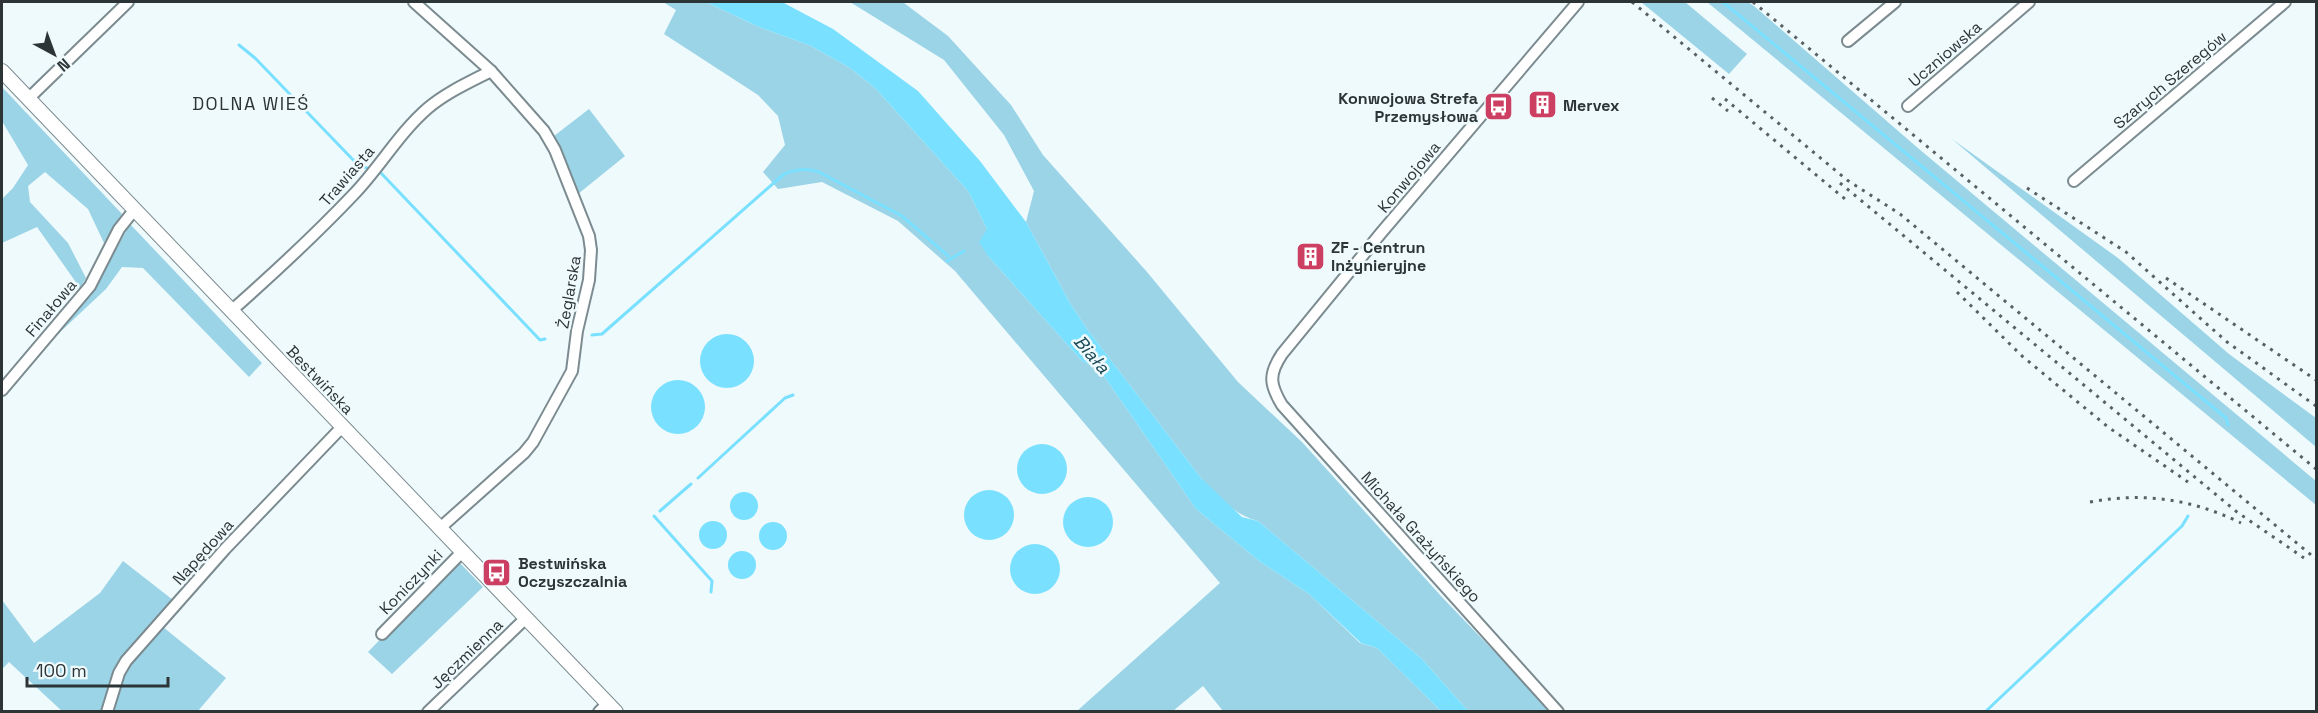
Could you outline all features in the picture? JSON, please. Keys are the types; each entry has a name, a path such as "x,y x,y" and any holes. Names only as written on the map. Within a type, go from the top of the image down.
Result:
{"street":[{"path":"28,99 128,2"},
{"name":"Żeglarska","path":"414,2 491,71 532,116 555,150 585,224 590,243 591,263 572,370 533,442 524,453 440,528"},
{"name":"Konwojowa","path":"1271,378 1273,367 1282,354 1346,275 1578,2"},
{"path":"1848,41 1895,2"},
{"name":"Uczniowska","path":"1908,106 2029,2"},
{"name":"Szarych Szeregów","path":"2074,181 2285,2"},
{"name":"Bestwińska","path":"2,71 463,551 608,709"},
{"name":"Trawiasta","path":"231,311 355,193 389,150 428,108 444,96 491,71"},
{"name":"Finałowa","path":"2,390 90,286 119,229 135,209"},
{"name":"Michała Grażyńskiego","path":"1271,378 1274,392 1282,405 1558,711"},
{"name":"Napędowa","path":"107,711 119,673 126,661 225,549 342,427"},
{"name":"Koniczynki","path":"382,634 463,551"},
{"name":"Jęczmienna","path":"428,711 526,618"}],"shaded area":[{"path":"663,2 706,2 759,27 811,46 850,68 875,88 968,191 987,229 988,256 1082,361 1099,369 1196,509 1259,561 1309,594 1360,643 1377,648 1441,711 1223,711 1203,686 1173,711 1077,711 1220,583 955,271 898,221 822,182 778,189 763,172 785,145 778,116 758,95 664,34 676,10"},
{"path":"850,2 906,2 904,3 948,36 1011,105 1043,155 1147,272 1238,382 1302,442 1441,596 1551,711 1468,711 1422,659 1258,521 1234,510 1201,478 1087,329 1070,303 1026,222 1034,191 1004,135 944,60"},
{"path":"1641,2 1685,2 1747,54 1729,74"},
{"path":"1707,2 1748,2 1754,6 1919,149 2316,481 2316,505"},
{"path":"2,87 122,214 104,243 88,209 45,172 28,186 30,202 68,243 86,278 80,288 37,227 2,243 2,199 13,188 28,165 2,121"},
{"path":"589,109 625,156 578,194 554,136"},
{"path":"1952,139 2118,258 2229,354 2316,418 2316,447"},
{"path":"130,224 262,363 249,377 143,268 122,267 106,289 43,348 96,286"},
{"path":"457,560 483,587 392,674 368,652"},
{"path":"123,561 173,600 113,670 107,700 101,711 63,712 9,662 2,669 2,600 34,643 100,593"},
{"path":"163,627 226,678 198,711 111,712 127,665"}],"water":[{"name":"Biała","path":"706,2 782,2 833,29 918,91 980,161 1026,222 1070,303 1087,329 1201,478 1242,517 1258,521 1422,659 1468,711 1441,711 1377,648 1361,643 1309,594 1259,561 1196,509 1099,369 1082,361 988,256 979,242 987,229 968,191 875,88 850,68 811,46 759,27"},
{"path":"722,334 732,334 742,338 750,346 754,361 750,376 742,384 732,388 722,388 712,384 704,376 700,366 700,356 704,346 712,338"},
{"path":"673,380 683,380 693,384 701,392 705,407 701,422 693,430 683,434 673,434 663,430 655,422 651,412 651,402 655,392 663,384"},
{"path":"1037,444 1047,444 1060,451 1067,464 1067,474 1060,487 1047,494 1037,494 1028,490 1021,483 1017,474 1017,464 1021,455 1028,448"},
{"path":"984,490 994,490 1007,497 1014,510 1014,520 1007,533 994,540 984,540 975,536 968,529 964,520 964,510 968,501 975,494"},
{"path":"744,492 754,496 758,506 754,516 744,520 734,516 730,506 734,496"},
{"path":"1083,497 1093,497 1106,504 1113,517 1113,527 1106,540 1093,547 1083,547 1074,543 1067,536 1063,527 1063,517 1067,508 1074,501"},
{"path":"713,521 723,525 727,535 723,545 713,549 703,545 699,535 703,525"},
{"path":"773,522 783,526 787,536 783,546 773,550 763,546 759,536 763,526"},
{"path":"1030,544 1040,544 1053,551 1060,564 1060,574 1053,587 1040,594 1030,594 1021,590 1014,583 1010,574 1010,564 1014,555 1021,548"},
{"path":"742,551 752,555 756,565 752,575 742,579 732,575 728,565 732,555"}],"waterway":[{"path":"1723,2 2226,418 2228,425"},
{"path":"239,45 255,58 358,165 367,168"},
{"path":"592,335 602,334 784,174 793,171 819,172 902,216 948,256"},
{"path":"380,172 540,340 545,339"},
{"path":"947,261 964,251"},
{"path":"698,478 785,398 793,395"},
{"path":"660,511 691,484"},
{"path":"654,516 712,581 711,592"},
{"path":"1985,712 2182,526 2188,516"}],"railway":[{"path":"1632,2 1847,180 1900,214 2316,559"},
{"path":"1753,2 2316,469"},
{"path":"1712,98 1728,111"},
{"path":"1725,99 1845,199"},
{"path":"1840,183 2237,512 2304,558"},
{"path":"2027,188 2126,252 2227,342 2316,406"},
{"path":"2166,278 2316,380"},
{"path":"1957,292 2022,356 2108,427 2188,482"},
{"path":"2090,502 2129,498 2167,500 2204,508 2241,523"}],"place":[{"name":"Mervex","path":"1542,105"},
{"name":"Konwojowa Strefa Przemysłowa","path":"1499,107"},
{"name":"ZF - Centrun Inżynieryjne","path":"1310,256"},
{"name":"Bestwińska Oczyszczalnia","path":"497,572"}],"district":[{"name":"DOLNA WIEŚ","path":"251,103"}]}
